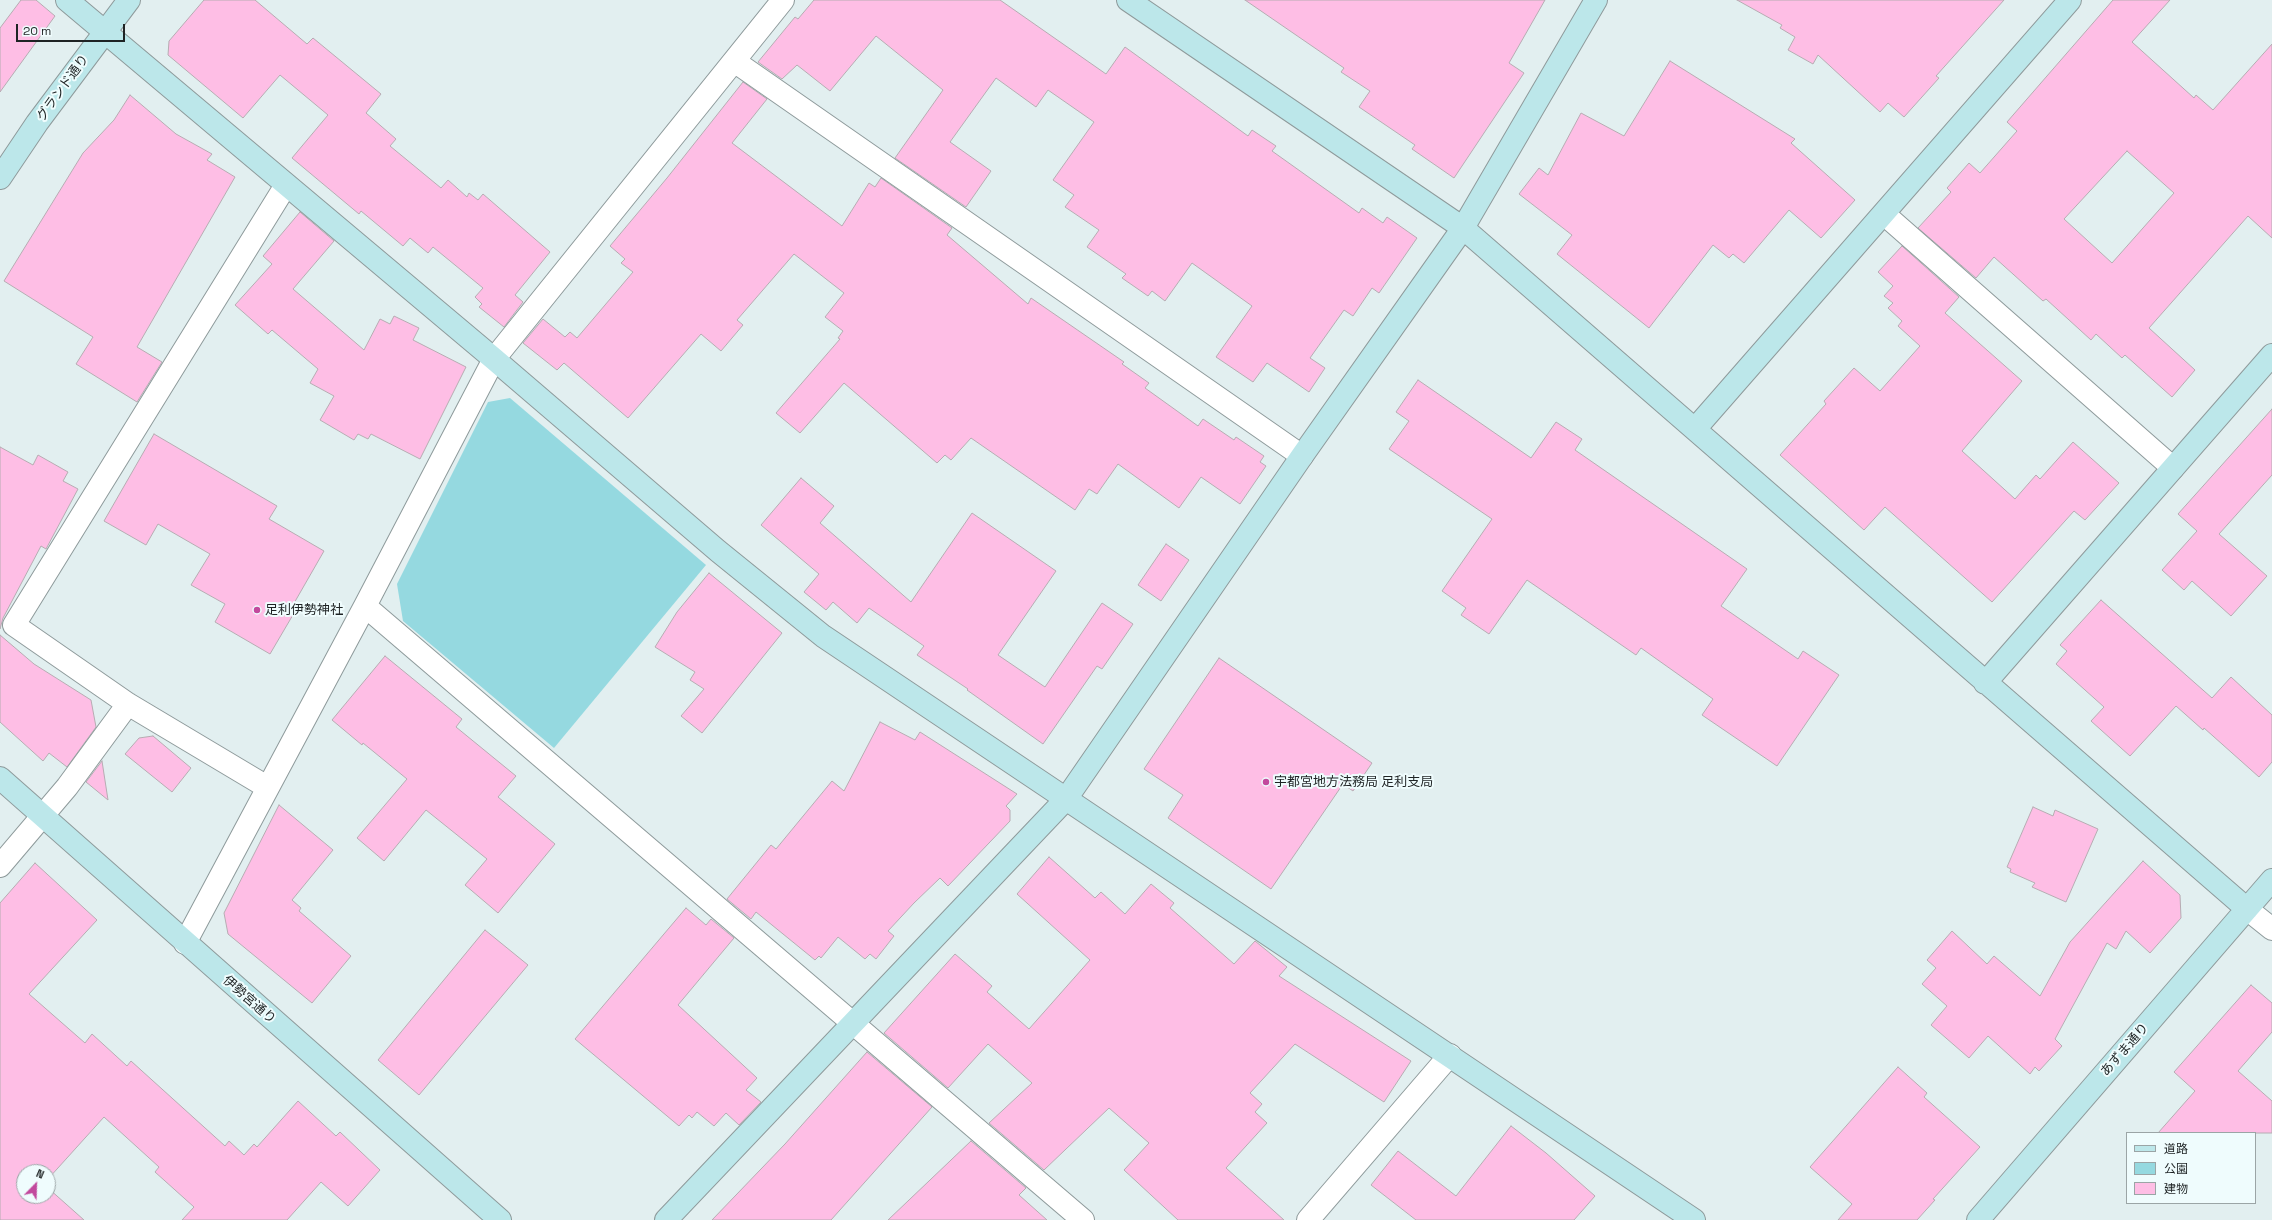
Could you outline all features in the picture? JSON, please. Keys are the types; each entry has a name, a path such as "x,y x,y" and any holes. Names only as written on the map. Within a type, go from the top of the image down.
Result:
{"street":[{"path":"67,0 494,359 712,545 823,636 1694,1220"},
{"name":"グランド通り","path":"0,178 37,123 104,31 129,0"},
{"path":"184,943 365,606 494,359 783,0"},
{"path":"1128,0 1463,228 1985,683 2272,929"},
{"path":"666,1220 853,1025 1066,799 1302,456 1463,228 1596,0"},
{"path":"1695,429 2070,0"},
{"path":"734,61 1302,456"},
{"path":"267,787 128,704 14,625 286,185"},
{"path":"1884,214 2173,468"},
{"path":"1985,683 2272,355"},
{"path":"365,606 853,1025 1083,1220"},
{"path":"0,866 67,787 128,704"},
{"name":"伊勢宮通り","path":"0,778 184,943 500,1220"},
{"name":"あずま通り","path":"1978,1220 2272,880"},
{"path":"1308,1220 1450,1055"}],"green space":[{"path":"510,398 706,565 554,748 403,621 397,584 488,402"}],"building":[{"path":"21,0 36,0 55,16 0,92 0,28"},
{"path":"204,0 255,0 307,44 313,38 381,94 366,113 396,139 390,146 441,188 448,180 467,197 469,193 478,200 483,194 550,252 515,295 523,302 504,327 479,307 482,304 475,297 483,288 433,247 428,253 410,238 403,246 361,211 359,214 292,158 328,115 280,75 243,118 168,55 169,41"},
{"path":"814,0 1000,0 1106,74 1125,47 1248,136 1252,130 1276,146 1272,151 1359,213 1362,208 1383,223 1387,217 1417,238 1379,293 1372,288 1353,316 1344,310 1310,358 1325,368 1309,392 1267,363 1253,382 1216,357 1252,306 1192,263 1165,301 1152,291 1148,296 1122,278 1126,274 1087,247 1099,230 1065,207 1074,195 1053,180 1094,122 1048,90 1036,107 996,78 950,142 991,171 966,207 895,158 943,90 876,36 830,91 797,65 782,79 758,62 795,17 798,19"},
{"path":"1245,0 1545,0 1509,63 1524,73 1454,178 1412,149 1415,145 1359,107 1370,91 1341,72 1344,68"},
{"path":"1737,0 2004,0 1936,76 1939,78 1904,117 1888,103 1880,112 1818,55 1813,64 1788,50 1795,37 1780,28 1782,25"},
{"path":"2113,0 2170,0 2132,42 2194,98 2196,95 2213,110 2272,44 2272,238 2248,216 2149,328 2195,370 2172,397 2125,355 2122,358 2096,334 2091,340 2046,299 2043,301 1994,257 1976,278 1918,228 1951,192 1947,188 1969,163 1980,173 2017,131 2007,122","holes":["2127,151 2174,193 2112,263 2064,219"]},
{"path":"1670,61 1795,139 1791,143 1855,200 1821,238 1789,210 1744,263 1733,254 1729,258 1713,245 1649,328 1557,254 1572,235 1519,194 1539,168 1548,175 1581,113 1624,136"},
{"path":"743,82 767,99 732,143 842,226 869,183 875,187 881,178 952,228 947,235 1028,304 1031,298 1124,362 1122,364 1149,383 1145,388 1198,426 1203,419 1234,440 1236,437 1264,456 1260,462 1266,466 1240,504 1201,477 1179,508 1118,464 1097,494 1089,489 1075,510 971,438 951,460 945,455 937,463 844,383 800,433 776,413 840,339 838,338 843,331 825,317 844,293 794,254 737,320 743,325 721,351 701,334 628,418 564,363 557,370 523,343 543,319 565,337 570,332 577,338 633,272 621,263 625,259 610,246 667,178"},
{"path":"130,95 176,134 212,154 207,160 235,177 137,347 162,362 137,402 76,364 93,337 4,281 83,153 114,120"},
{"path":"300,212 334,241 293,289 364,350 380,319 390,324 394,316 419,328 413,340 466,367 420,459 371,434 368,439 358,434 354,440 320,420 334,396 310,383 318,369 272,330 268,334 235,305 272,264 263,256"},
{"path":"1902,246 1959,297 1945,313 2022,381 1962,451 2015,499 2036,475 2040,479 2073,442 2119,483 2085,520 2074,511 1992,602 1885,507 1864,530 1780,455 1826,404 1824,401 1854,368 1880,391 1920,346 1898,326 1902,321 1888,308 1893,303 1884,296 1893,286 1878,272"},
{"path":"1418,380 1531,458 1556,422 1582,439 1575,450 1747,569 1721,606 1798,659 1803,651 1839,675 1777,766 1702,715 1713,699 1641,648 1636,655 1527,580 1489,634 1461,615 1466,608 1442,591 1492,519 1389,449 1409,421 1396,412"},
{"path":"2272,409 2272,475 2219,534 2267,576 2231,616 2192,581 2184,590 2162,570 2197,531 2178,514"},
{"path":"154,434 277,506 269,519 324,551 293,605 297,608 270,654 215,622 225,604 191,585 210,554 158,524 146,545 104,521"},
{"path":"0,447 33,465 38,455 68,472 63,481 78,489 46,549 41,546 3,618 0,629"},
{"path":"801,478 834,506 820,523 911,602 972,513 1056,571 998,655 1045,687 1102,603 1133,624 1102,669 1097,666 1043,744 967,690 968,689 917,655 924,646 869,608 857,623 833,602 826,610 804,592 819,574 761,525"},
{"path":"1166,544 1189,560 1161,601 1138,585"},
{"path":"709,573 782,633 702,733 681,716 704,689 690,680 695,672 655,647 677,612"},
{"path":"2101,600 2212,698 2231,677 2272,715 2272,762 2259,777 2204,728 2203,730 2176,706 2130,756 2091,721 2104,707 2056,664 2067,651 2060,645"},
{"path":"0,635 34,664 91,700 96,727 67,767 49,753 43,761 0,722"},
{"path":"385,656 462,719 456,727 516,776 498,797 555,844 498,913 465,885 487,859 426,810 384,861 357,838 407,779 332,720"},
{"path":"1219,658 1372,763 1353,791 1343,784 1271,889 1168,818 1183,795 1144,769"},
{"path":"880,722 915,740 920,732 1017,794 1006,806 1010,810 1010,821 948,886 940,878 914,903 888,931 894,936 876,959 870,954 865,959 838,937 821,958 819,956 815,960 756,912 751,919 727,899 771,845 776,849 832,781 844,791"},
{"path":"153,736 191,768 172,792 125,754 139,738"},
{"path":"102,761 108,800 86,782"},
{"path":"279,805 333,850 292,900 301,908 299,911 351,956 312,1003 228,934 224,913"},
{"path":"2033,807 2053,816 2055,810 2098,829 2066,902 2032,887 2035,883 2010,872 2011,869 2007,867"},
{"path":"1049,857 1095,898 1101,892 1125,914 1151,884 1174,903 1170,908 1234,964 1255,941 1287,967 1279,976 1411,1061 1384,1102 1295,1044 1250,1093 1262,1104 1255,1112 1267,1123 1226,1168 1284,1220 1178,1220 1124,1170 1149,1143 1109,1108 1044,1170 989,1123 1032,1083 988,1044 948,1088 884,1033 955,954 992,986 987,992 1029,1029 1090,960 1017,894"},
{"path":"2143,861 2180,895 2181,918 2150,953 2126,931 2116,949 2107,943 2055,1039 2062,1046 2039,1071 2035,1067 2030,1074 1988,1036 1969,1058 1931,1025 1947,1006 1922,984 1936,968 1927,960 1952,931 1987,964 1994,956 2040,996 2070,942"},
{"path":"35,863 97,920 29,994 85,1043 92,1034 127,1066 131,1061 225,1146 229,1141 244,1155 254,1144 257,1147 298,1101 336,1136 340,1132 380,1170 348,1206 321,1182 287,1220 182,1220 194,1207 155,1172 159,1167 104,1117 56,1170 56,1164 16,1164 16,1204 56,1204 56,1195 84,1220 0,1220 0,903"},
{"path":"686,908 706,925 711,919 734,938 678,1005 757,1078 746,1090 761,1102 739,1125 726,1113 714,1126 697,1112 692,1118 689,1115 679,1126 575,1039"},
{"path":"485,930 528,965 419,1095 378,1060"},
{"path":"2251,985 2272,1003 2272,1032 2238,1071 2272,1101 2272,1133 2159,1132 2195,1091 2174,1072"},
{"path":"867,1052 932,1107 831,1220 712,1220 785,1144"},
{"path":"1898,1067 1927,1093 1924,1097 1980,1147 1933,1199 1935,1200 1917,1220 1838,1220 1852,1204 1810,1167"},
{"path":"1511,1126 1546,1153 1595,1196 1574,1220 1416,1220 1371,1185 1398,1151 1456,1196"},
{"path":"971,1141 1026,1188 1019,1195 1047,1220 888,1220"}],"place":[{"name":"足利伊勢神社","path":"257,610"},
{"name":"宇都宮地方法務局 足利支局","path":"1266,782"}]}
